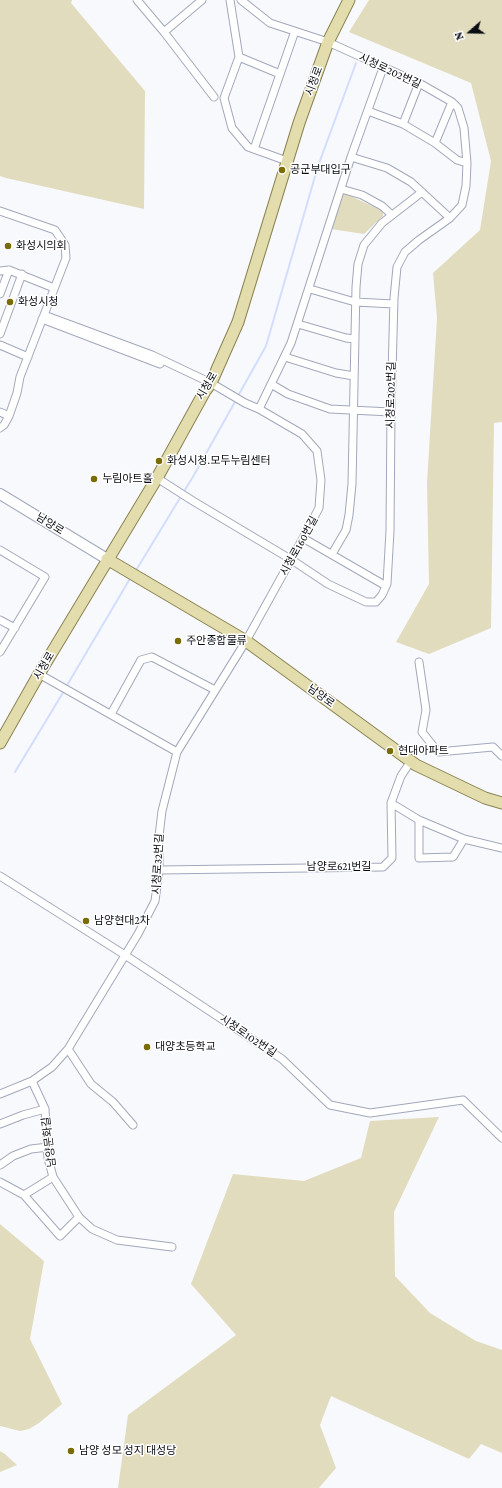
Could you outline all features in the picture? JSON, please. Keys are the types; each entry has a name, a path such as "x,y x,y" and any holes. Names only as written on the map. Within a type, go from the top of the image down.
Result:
{"main road":[{"name":"시청로","path":"0,743 39,674 157,478 211,382 238,322 299,123 328,42 349,0"},
{"name":"남양로","path":"0,494 107,560 120,566 246,641 416,765 484,798 502,803"}],"street":[{"path":"137,0 164,32 214,97"},
{"path":"164,32 202,0"},
{"path":"230,0 238,57 224,98 232,128 248,147 287,161"},
{"name":"시청로202번길","path":"241,0 270,23 328,42 419,83 452,102 458,108 464,128 467,163 466,186 462,205 450,218 405,252 397,267 394,304 391,412 390,531 386,586"},
{"path":"254,149 295,31"},
{"path":"238,57 280,74"},
{"path":"259,409 292,344 351,157 383,68"},
{"path":"403,124 419,83"},
{"path":"435,143 452,102"},
{"path":"368,111 403,124 435,143 457,160 467,163"},
{"path":"351,157 387,168 411,182 450,218"},
{"path":"341,189 362,195 382,206 392,215"},
{"path":"332,554 346,530 352,484 355,302 358,264 364,245 382,223 422,192"},
{"path":"0,211 55,230 65,245 66,258 20,377 17,393 9,416 4,425 0,428"},
{"path":"0,271 9,270 22,274 54,288"},
{"path":"0,294 9,270"},
{"path":"0,334 22,274"},
{"path":"310,289 355,302 394,304"},
{"name":"시청로160번길","path":"43,317 152,356 211,382 245,403 259,409 302,434 317,451 321,480 319,508 292,560 246,641"},
{"path":"298,324 346,338 355,339"},
{"path":"0,345 28,357"},
{"path":"285,357 336,373 354,376"},
{"path":"271,384 288,394 330,409 391,412"},
{"path":"0,412 9,416"},
{"path":"157,478 292,560 328,584 366,602 376,602 382,595 386,586 304,538"},
{"path":"0,550 45,577 0,652"},
{"path":"0,620 15,628"},
{"name":"시청로32번길","path":"0,1094 32,1081 52,1066 68,1049 125,955 155,901 159,870 159,836 162,811 177,752 246,641"},
{"path":"111,714 140,660 152,657 215,690"},
{"path":"419,662 426,710 422,732 438,752 493,747 502,756"},
{"path":"39,674 177,752"},
{"path":"411,761 401,776 391,803 419,820 464,839 502,848"},
{"name":"남양로621번길","path":"159,870 383,866 392,858 391,803"},
{"path":"419,820 419,858 453,857 464,839"},
{"name":"시청로102번길","path":"0,876 125,955 282,1059 330,1105 370,1113 463,1100 502,1138"},
{"path":"68,1049 91,1084 113,1102 133,1125"},
{"name":"남양문화길","path":"32,1081 45,1109 48,1158 53,1177 79,1217 92,1229 117,1240 172,1247"},
{"path":"0,1124 23,1115 45,1109"},
{"path":"0,1165 13,1156 31,1149 48,1147"},
{"path":"24,1195 53,1177"},
{"path":"0,1182 24,1195 60,1236 79,1217"}],"shaded area":[{"path":"0,0 72,0 71,3 145,91 144,209 0,176"},
{"path":"369,0 502,0 502,422 494,423 491,628 429,654 396,642 429,584 427,483 437,318 433,273 480,230 491,161 471,83 349,32"},
{"path":"344,193 383,211 383,216 364,234 331,229"},
{"path":"439,1117 394,1212 395,1276 430,1313 476,1341 502,1350 502,1453 481,1444 469,1459 331,1396 320,1425 336,1468 319,1488 118,1488 128,1415 236,1335 191,1284 233,1174 304,1181 361,1158 370,1121"},
{"path":"0,1224 44,1261 30,1339 62,1404 39,1423 29,1429 20,1431 0,1426"},
{"path":"0,1451 5,1454 17,1465 0,1472"}],"waterway":[{"path":"238,396 266,346 318,166 356,63"},
{"path":"135,572 194,475 236,400"},
{"path":"66,687 131,577"},
{"path":"15,772 64,691"}],"place":[{"name":"공군부대입구","path":"282,170"},
{"name":"화성시의회","path":"8,246"},
{"name":"화성시청","path":"10,302"},
{"name":"화성시청.모두누림센터","path":"159,461"},
{"name":"누림아트홀","path":"94,479"},
{"name":"주안종합물류","path":"178,641"},
{"name":"현대아파트","path":"390,751"},
{"name":"남양현대2차","path":"86,921"},
{"name":"대양초등학교","path":"147,1047"},
{"name":"남양 성모 성지 대성당","path":"71,1451"}]}
